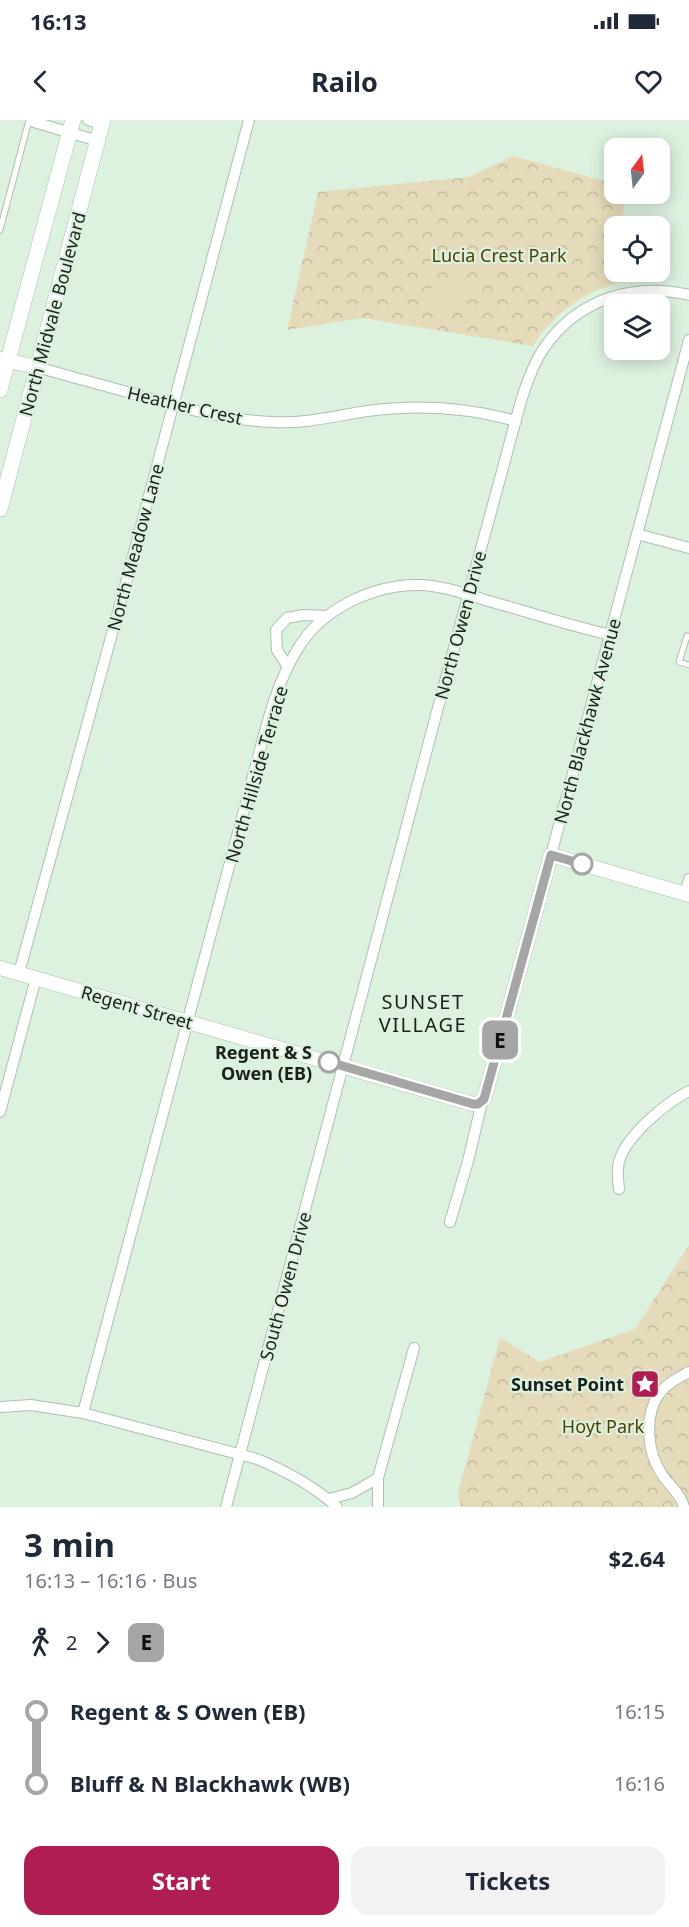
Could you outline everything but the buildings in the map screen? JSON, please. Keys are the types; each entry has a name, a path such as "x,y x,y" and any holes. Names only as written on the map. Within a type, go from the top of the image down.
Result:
{"main road":[{"name":"North Midvale Boulevard","path":"0,509 98,141 98,121"},
{"name":"North Midvale Boulevard","path":"0,390 4,360 72,127"}],"street":[{"path":"30,120 72,127 98,141"},
{"name":"North Meadow Lane","path":"19,973 249,120"},
{"name":"North Owen Drive","path":"344,1066 469,594 516,421 533,369 541,352 561,327 577,313 596,302 628,292 657,290 689,295"},
{"name":"North Blackhawk Avenue","path":"482,1102 488,1088 689,340"},
{"name":"Heather Crest","path":"4,360 231,419 270,422 313,421 364,411 419,406 486,413 516,421"},
{"path":"637,534 689,548"},
{"name":"North Hillside Terrace","path":"83,1413 271,712 288,667 308,634 327,616 364,596 399,587 421,585 469,594 611,635"},
{"path":"288,667 277,650 276,630 287,618 303,615 327,616"},
{"path":"551,855 687,894 689,879"},
{"name":"Regent Street","path":"0,968 473,1104 482,1102"},
{"path":"0,1112 36,978"},
{"name":"South Owen Drive","path":"226,1507 344,1066"},
{"path":"619,1189 617,1171 620,1157 628,1144 672,1100 689,1091"},
{"path":"450,1222 482,1102"},
{"path":"378,1507 378,1478 414,1348"},
{"path":"684,1507 683,1501 661,1473 653,1454 648,1426 653,1406 660,1393 671,1382 689,1372"},
{"path":"0,1407 31,1405 83,1413 240,1454 282,1469 333,1503 378,1478"}],"lane":[{"path":"0,230 30,120"},
{"path":"689,637 687,636 679,662 689,665"}],"green space":[{"name":"Lucia Crest Park","path":"513,156 604,181 604,204 624,204 623,216 604,216 604,282 620,282 593,292 570,306 550,324 533,346 363,318 287,330 318,192 469,177"},
{"path":"462,281 467,301 429,310 424,290"},
{"name":"Hoyt Park","path":"689,1245 689,1507 461,1507 458,1493 500,1338 540,1362 635,1329"}],"bus line":[{"name":"E","path":"329,1062 473,1104 482,1102 551,855 582,864"}],"place":[{"name":"Regent & S Owen (EB)","path":"329,1062"},
{"name":"Sunset Point","path":"645,1384"}],"district":[{"name":"SUNSET VILLAGE","path":"423,1012"}]}
